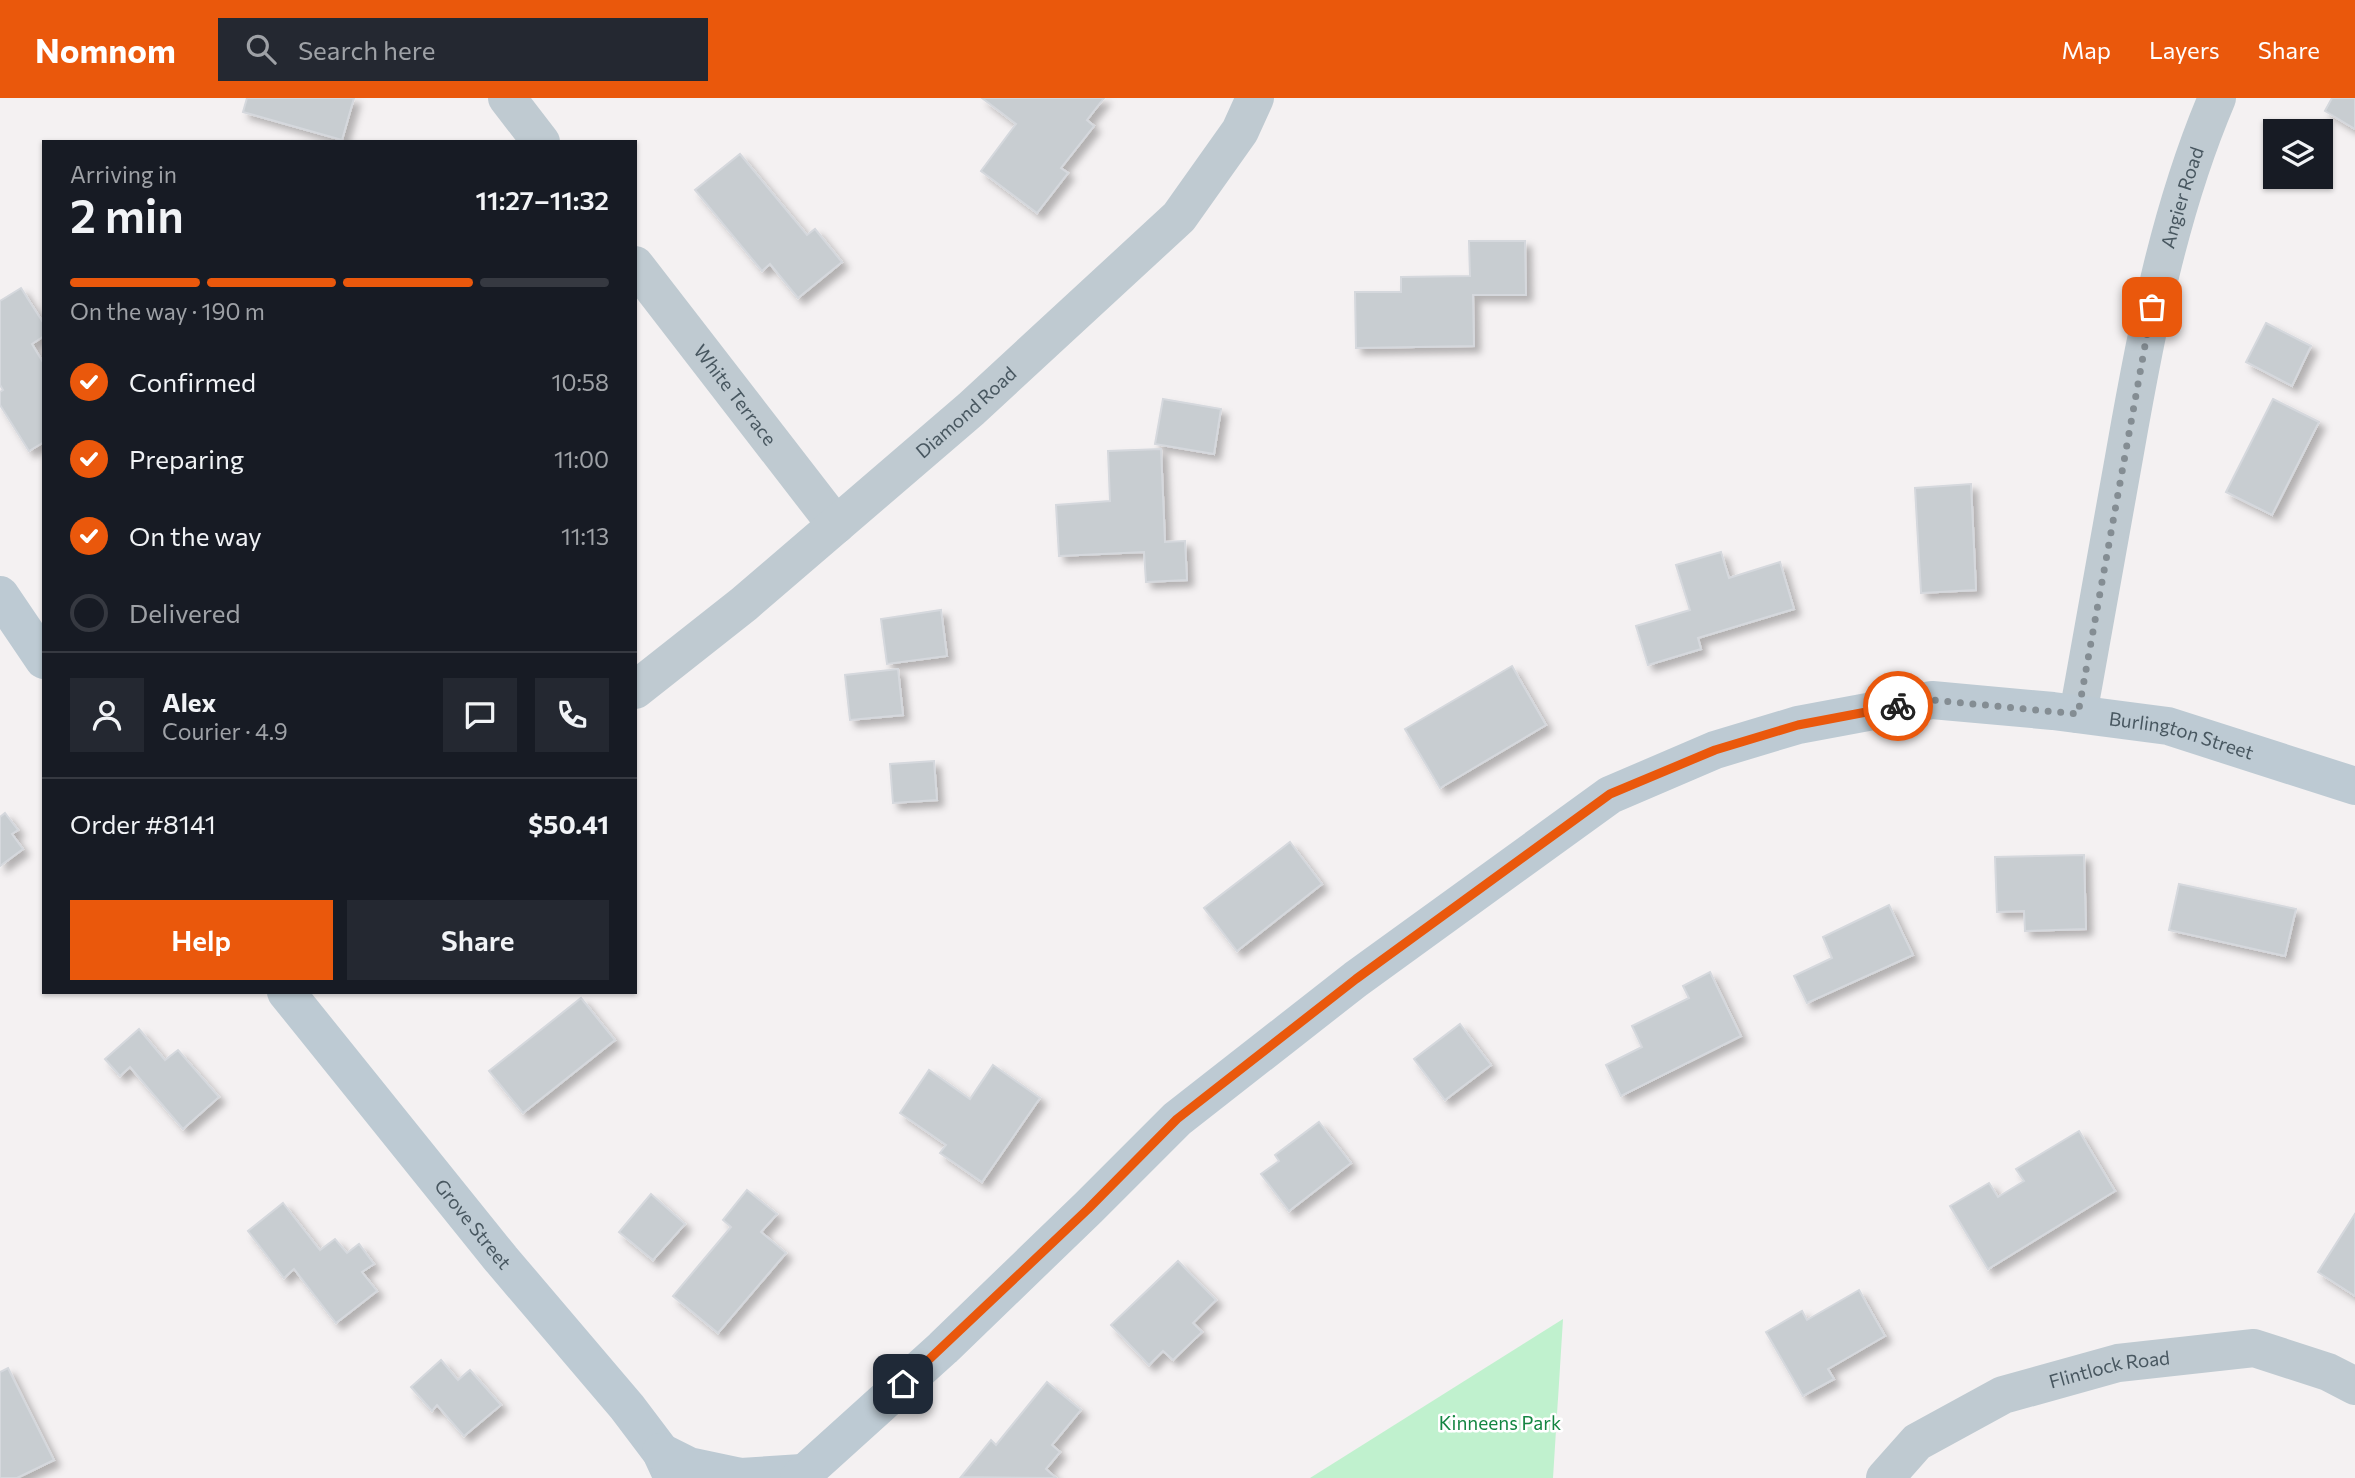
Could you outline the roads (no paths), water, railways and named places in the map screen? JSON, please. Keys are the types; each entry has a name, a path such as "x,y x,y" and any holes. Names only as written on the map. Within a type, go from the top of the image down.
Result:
{"street":[{"path":"507,98 539,140"},
{"name":"Diamond Road","path":"637,688 744,604 971,409 1179,217 1240,131 1255,98"},
{"name":"Angier Road","path":"2078,714 2146,333 2164,256 2187,180 2217,98"},
{"name":"White Terrace","path":"637,268 836,525"},
{"path":"0,595 42,657"},
{"name":"Burlington Street","path":"800,1476 943,1348 1177,1119 1356,979 1610,794 1715,750 1798,725 1932,700 2168,726 2355,786"},
{"name":"Grove Street","path":"288,994 501,1259 627,1407 667,1465 689,1465 741,1477 800,1476"},
{"name":"Flintlock Road","path":"1885,1478 1917,1442 2003,1395 2118,1363 2254,1348 2328,1372 2355,1386"}],"park label":[{"name":"Kinneens Park","path":"1500,1423"}]}
